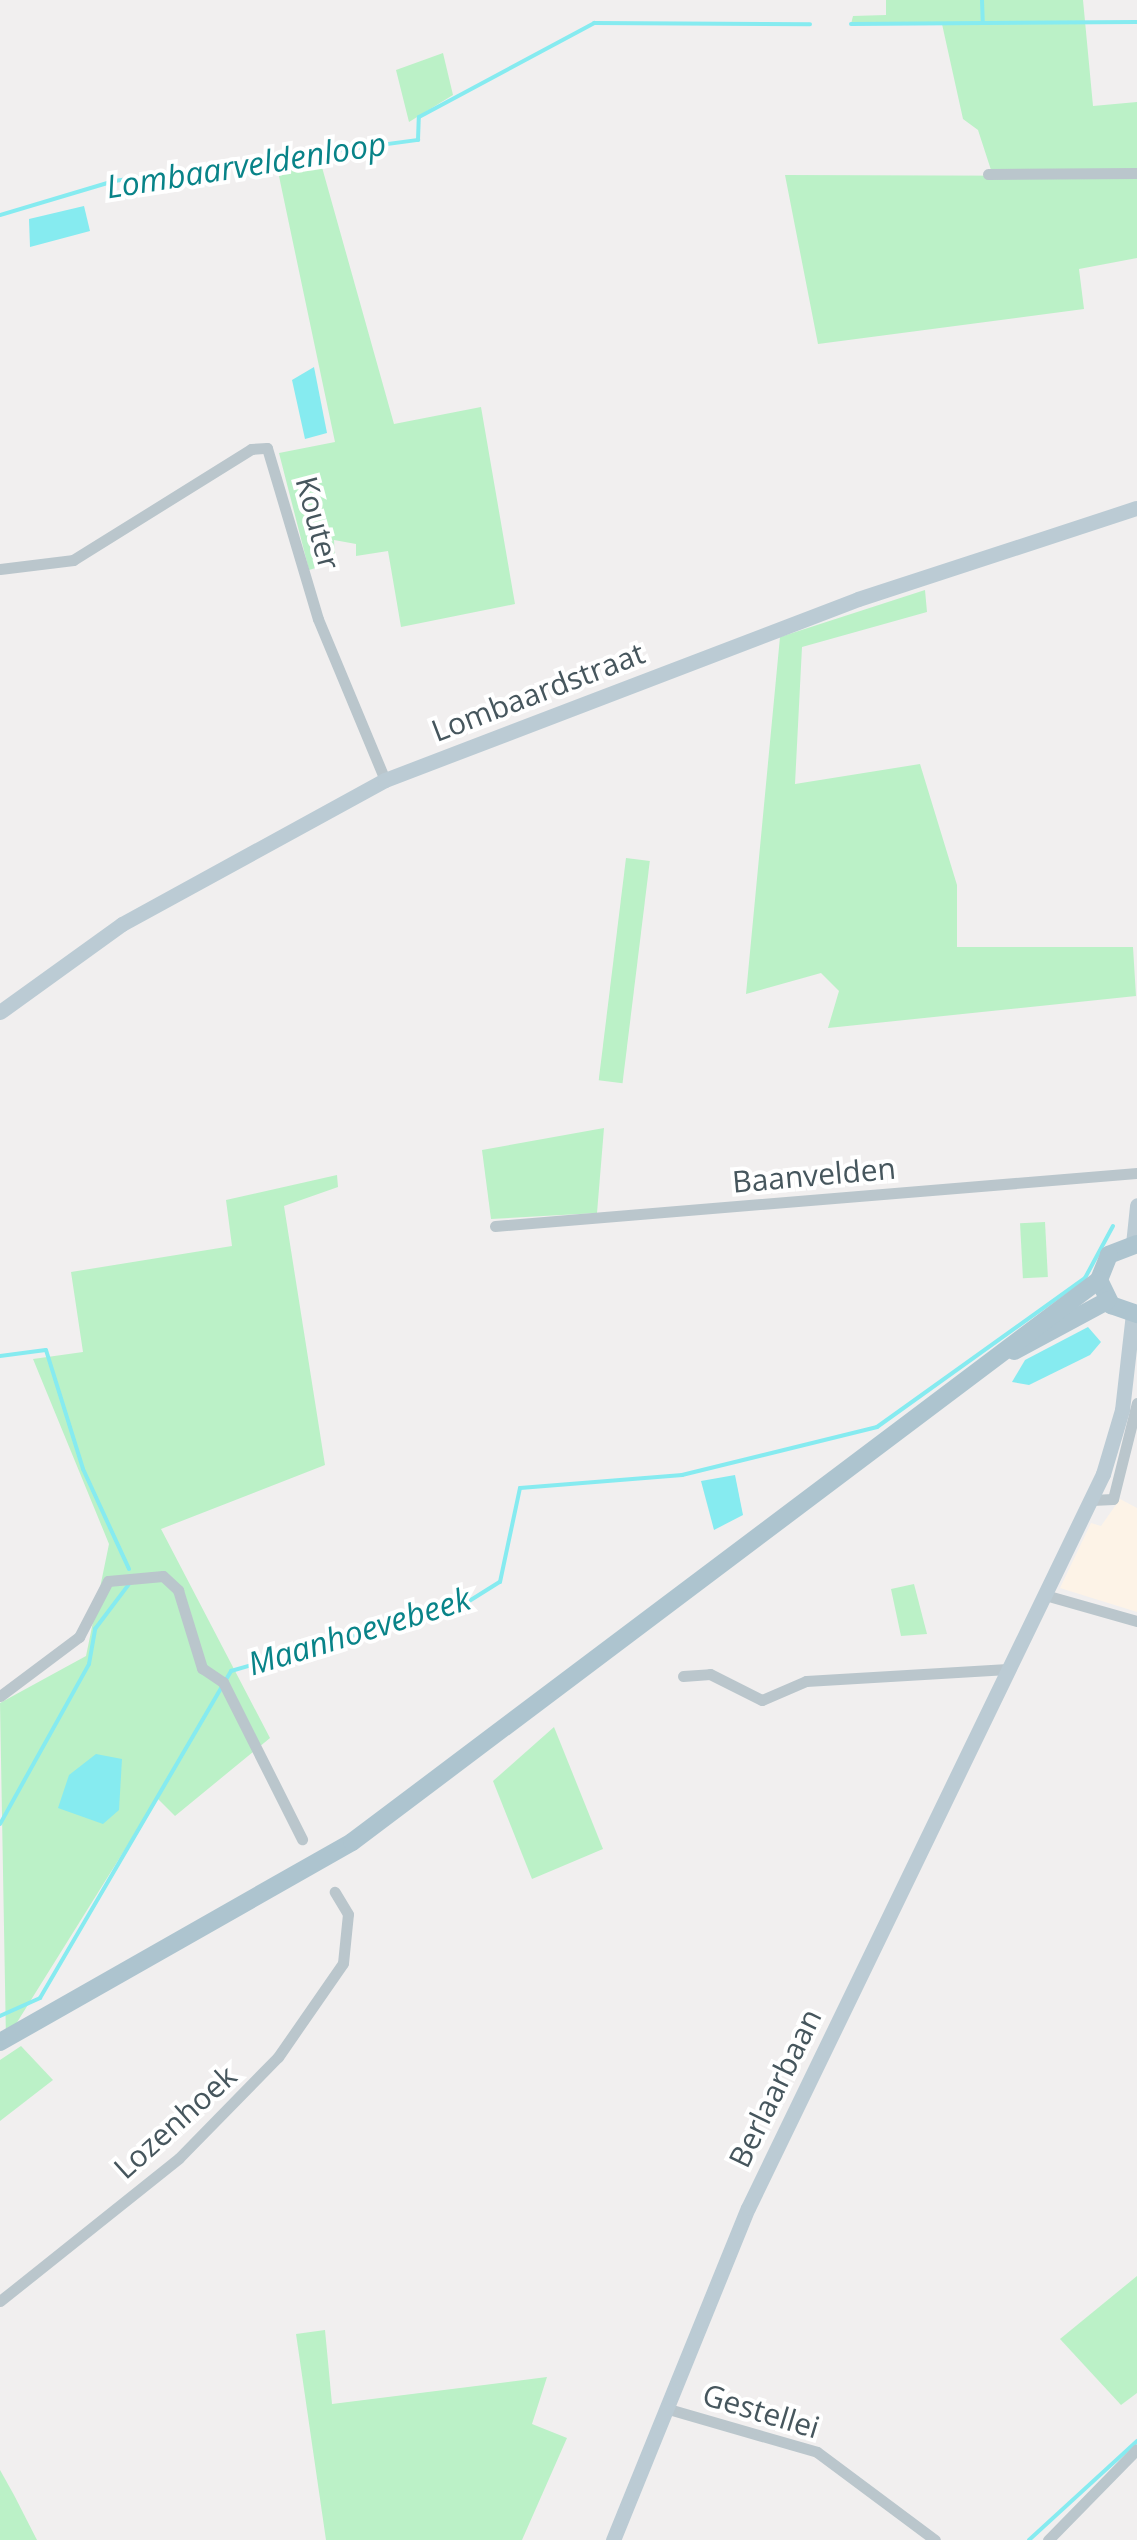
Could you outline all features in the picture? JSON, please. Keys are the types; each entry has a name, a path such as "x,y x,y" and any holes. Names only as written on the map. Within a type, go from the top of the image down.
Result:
{"main road":[{"path":"0,2042 202,1935 352,1842 905,1422 1099,1280 1109,1256 1135,1244"},
{"path":"1099,1280 1107,1301 1135,1314"},
{"path":"905,1422 1107,1301"}],"street":[{"path":"988,174 1137,173"},
{"name":"Kouter","path":"0,569 73,560 267,448 318,619 385,780"},
{"name":"Lombaardstraat","path":"0,1012 122,924 385,780 858,599 1137,508"},
{"name":"Baanvelden","path":"495,1226 1137,1174"},
{"path":"1135,1244 1137,1204"},
{"name":"Berlaarbaan","path":"614,2540 664,2408 748,2208 1092,1500 1122,1410 1135,1314"},
{"path":"1092,1500 1114,1499 1137,1403"},
{"path":"0,1696 79,1637 108,1581 164,1576 178,1590 202,1668 223,1682 302,1839"},
{"path":"1045,1596 1137,1621"},
{"path":"683,1676 710,1674 762,1700 806,1681 1008,1669"},
{"name":"Lozenhoek","path":"0,2301 179,2158 278,2057 343,1963 348,1914 334,1892"},
{"name":"Gestellei","path":"664,2408 817,2452 936,2540"},
{"path":"1048,2540 1137,2449"}],"shaded area":[{"path":"1120,1499 1137,1508 1137,1612 1060,1588 1091,1523 1101,1526"}],"green space":[{"path":"886,0 1083,0 1093,106 1137,102 1137,169 991,170 978,130 963,119 942,24 851,24 853,16 886,15"},
{"path":"443,53 453,95 409,122 396,70"},
{"path":"318,153 394,424 481,407 515,604 401,627 388,551 356,556 356,544 334,540 335,562 309,570 279,453 335,442 276,162"},
{"path":"785,175 1137,176 1137,258 1079,269 1084,309 818,344"},
{"path":"925,590 927,612 802,647 795,784 920,764 957,885 957,947 1133,947 1136,996 828,1028 839,991 821,973 746,994 780,637"},
{"path":"626,858 650,861 623,1083 599,1080"},
{"path":"604,1128 597,1213 491,1219 482,1150"},
{"path":"337,1175 338,1187 284,1206 325,1465 161,1529 270,1738 175,1816 157,1798 6,2040 0,1703 86,1656 109,1544 33,1359 83,1352 71,1272 232,1246 226,1200"},
{"path":"1045,1222 1048,1277 1023,1278 1020,1223"},
{"path":"914,1584 927,1634 901,1636 891,1589"},
{"path":"554,1727 603,1849 532,1879 493,1781"},
{"path":"21,2046 53,2080 0,2121 0,2060"},
{"path":"1137,2276 1137,2393 1121,2405 1060,2339"},
{"path":"325,2330 332,2404 547,2377 532,2424 567,2438 522,2540 326,2540 296,2334"},
{"path":"0,2470 14,2495 37,2540 0,2540"}],"water":[{"path":"84,206 90,231 30,247 29,219"},
{"path":"314,367 327,433 305,439 292,380"},
{"path":"1088,1327 1101,1342 1090,1355 1029,1385 1012,1382 1025,1360"},
{"path":"735,1475 743,1515 714,1530 701,1481"},
{"path":"96,1754 122,1759 119,1810 103,1824 58,1808 69,1775"}],"waterway":[{"path":"982,0 983,23"},
{"name":"Lombaarveldenloop","path":"851,24 1137,22"},
{"name":"Lombaarveldenloop","path":"0,215 114,181 418,140 419,117 594,23 810,24"},
{"name":"Maanhoevebeek","path":"0,2016 40,1998 231,1671 466,1603 500,1582 520,1488 682,1475 877,1427 1085,1278 1113,1226"},
{"name":"Lombaarveldenloop","path":"0,1356 46,1350 83,1469 129,1569"},
{"name":"Lombaarveldenloop","path":"0,1824 89,1664 95,1629 129,1584"},
{"path":"1029,2540 1137,2441"}]}
